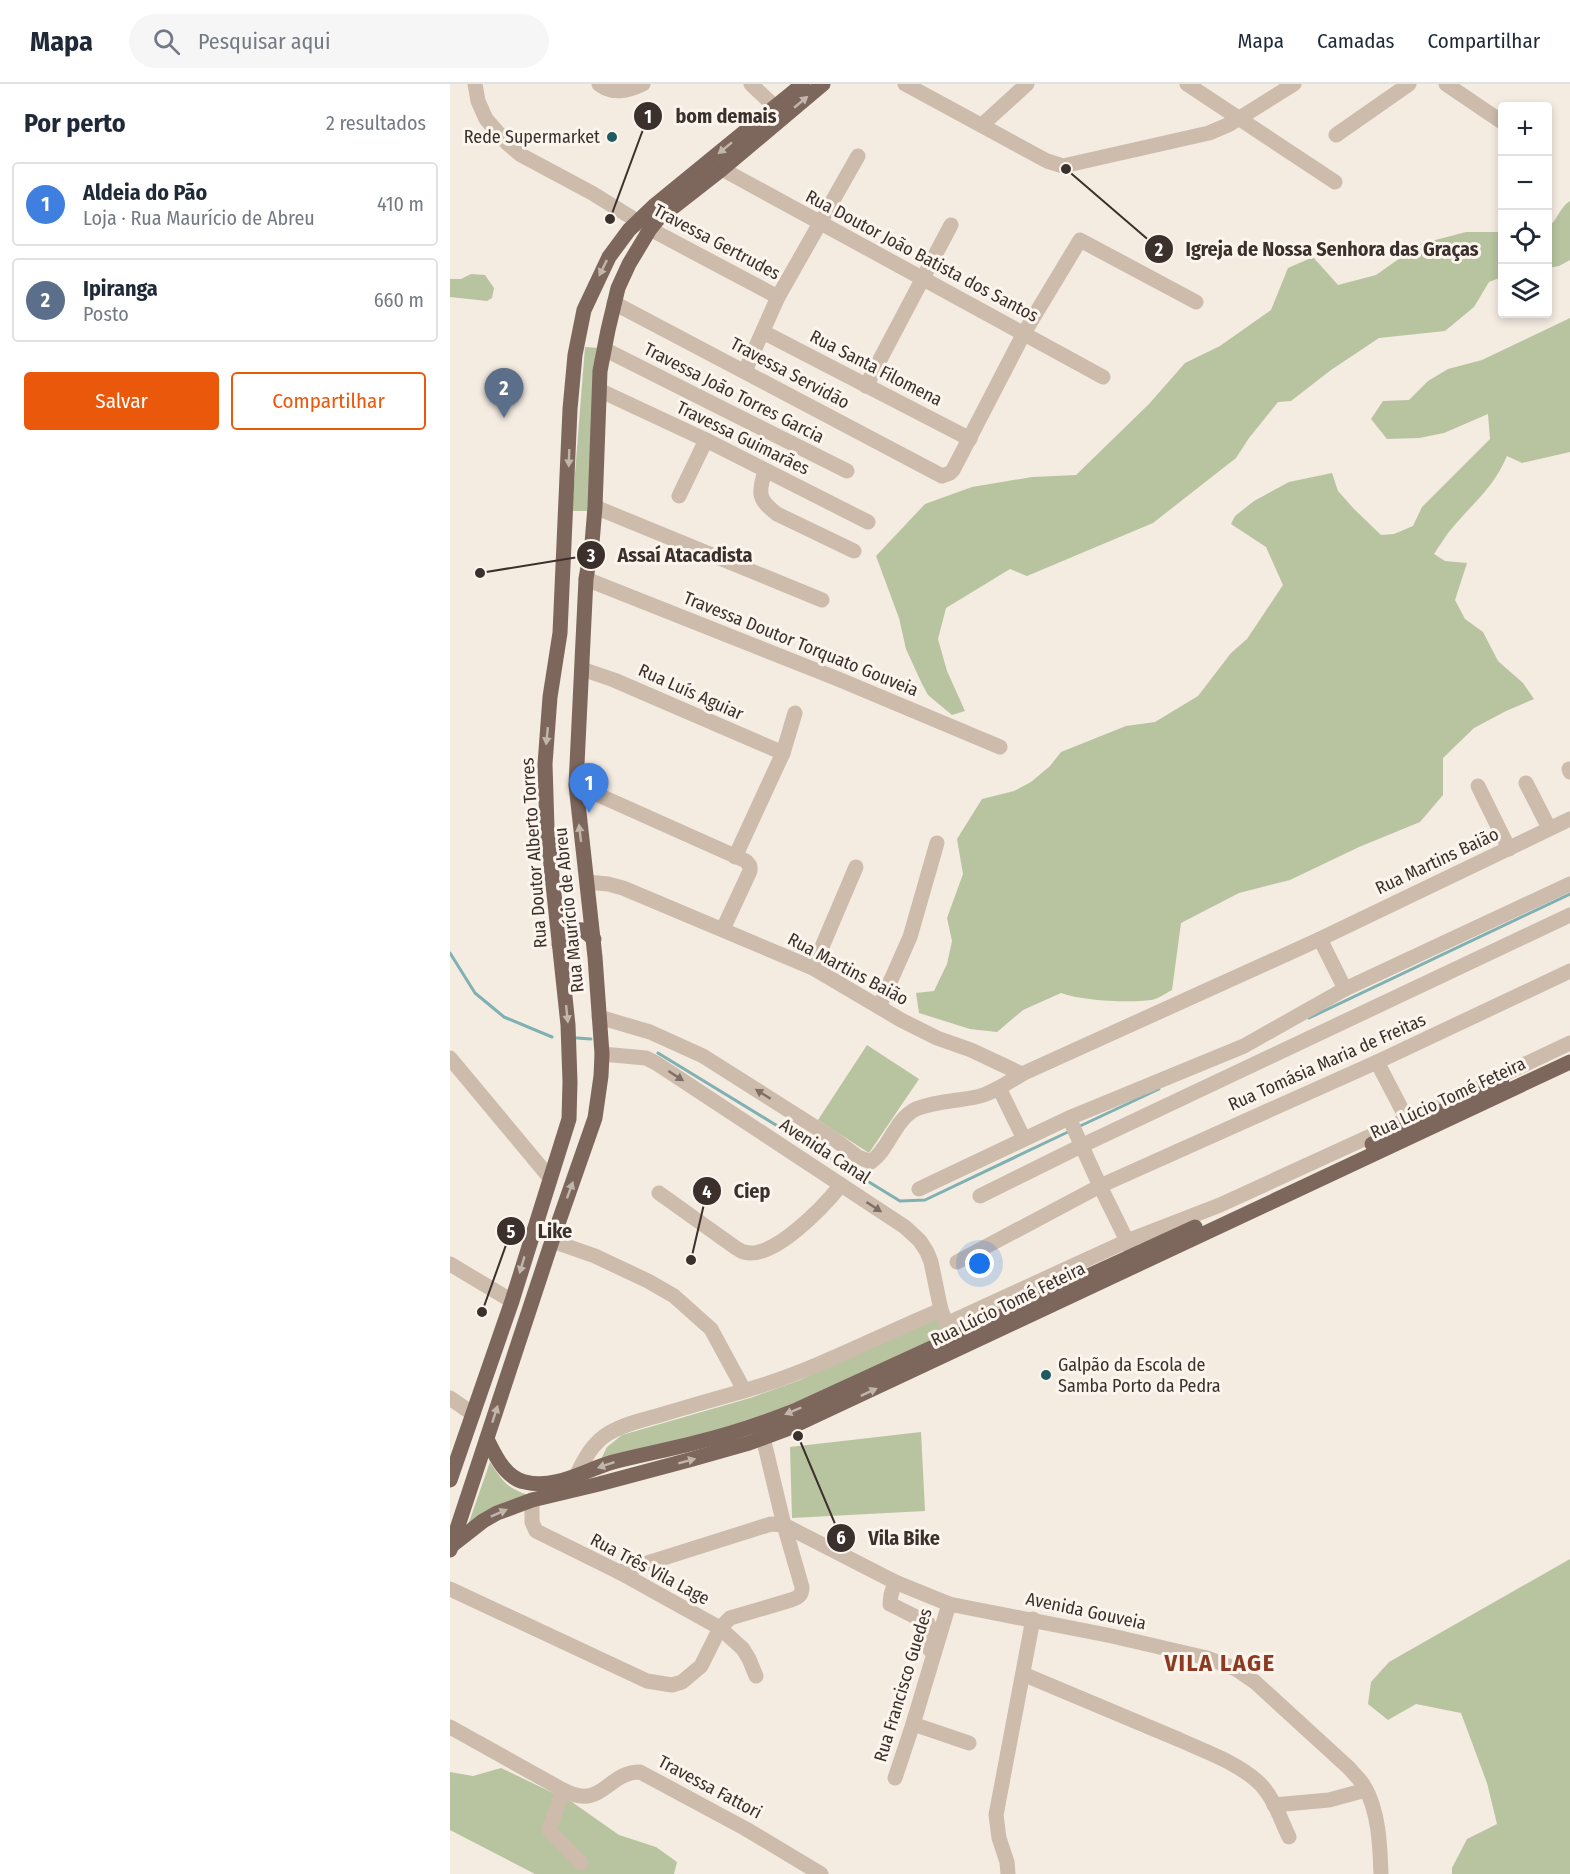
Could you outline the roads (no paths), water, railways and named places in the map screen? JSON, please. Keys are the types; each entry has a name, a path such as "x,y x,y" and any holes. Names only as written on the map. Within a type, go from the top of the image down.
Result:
{"main road":[{"path":"649,223 655,206 802,84"},
{"path":"649,223 722,169 823,84"},
{"name":"Rua Maurício de Abreu","path":"451,1548 595,1118 602,1053 594,939 576,785 586,579 595,507 599,390 604,349 618,288 649,223"},
{"name":"Rua Doutor Alberto Torres","path":"450,1480 512,1301 567,1124 570,1100 568,1025 548,828 545,764 552,678 560,633 570,409 576,348 584,310 609,256 629,230 649,223"},
{"path":"552,678 560,670 582,668 577,659 570,660 562,656 557,649"},
{"path":"560,944 568,931 573,929 583,930 594,939"},
{"name":"Rua Lúcio Tomé Feteira","path":"451,1548 464,1534 497,1513 532,1500 749,1443 761,1431 794,1411 949,1330 1133,1254 1274,1192 1570,1051"},
{"name":"Rua Lúcio Tomé Feteira","path":"1411,1127 1570,1062"},
{"name":"Rua Lúcio Tomé Feteira","path":"487,1438 505,1470 517,1480 547,1483 576,1476 611,1463 696,1443 761,1431"}],"street":[{"name":"Travessa Gertrudes","path":"475,84 478,101 486,119 507,144 778,297"},
{"path":"599,84 603,88 620,92 643,84"},
{"path":"751,84 775,107"},
{"path":"905,84 1047,161 1063,166 1209,133 1239,119 1294,84"},
{"path":"982,124 1027,84"},
{"path":"1187,84 1335,182"},
{"path":"1336,135 1409,84"},
{"path":"1446,84 1498,119"},
{"path":"745,371 778,297 858,156"},
{"name":"Rua Doutor João Batista dos Santos","path":"722,169 1103,377"},
{"path":"866,386 951,225"},
{"path":"970,439 1024,333 1080,240 1196,302"},
{"name":"Travessa Servidão","path":"614,303 942,476 953,470 970,439"},
{"name":"Rua Santa Filomena","path":"763,332 970,439"},
{"name":"Travessa João Torres Garcia","path":"604,349 847,471"},
{"name":"Travessa Guimarães","path":"599,390 706,440 868,522"},
{"path":"680,496 706,440"},
{"path":"765,471 760,492 767,506 777,514 854,551"},
{"path":"595,507 822,600"},
{"name":"Travessa Doutor Torquato Gouveia","path":"586,579 838,679 1000,747"},
{"name":"Rua Luís Aguiar","path":"582,668 783,753"},
{"path":"735,857 783,753 795,714"},
{"path":"1526,783 1549,828"},
{"path":"576,785 746,861 750,866 750,871 723,929"},
{"path":"1479,786 1509,849"},
{"name":"Rua Martins Baião","path":"864,1160 871,1162 874,1160 901,1121 915,1110 934,1104 979,1096 999,1088 1022,1074 1320,939 1570,819"},
{"path":"879,1007 910,937 938,843"},
{"path":"813,968 856,867"},
{"name":"Rua Martins Baião","path":"587,882 623,888 813,968 937,1038 971,1050 1022,1074"},
{"path":"980,1196 1076,1133 1244,1046 1345,989 1570,884"},
{"path":"920,1189 1024,1139 1076,1133 1570,915"},
{"path":"1320,939 1345,989"},
{"name":"Rua Tomásia Maria de Freitas","path":"957,1262 1100,1186 1377,1062 1570,971"},
{"name":"Avenida Canal","path":"599,1017 650,1032 703,1056 864,1160"},
{"path":"646,1058 650,1032"},
{"path":"1377,1062 1411,1127 1570,1043"},
{"name":"Avenida Canal","path":"602,1053 646,1058 905,1227 920,1241 927,1252 949,1330"},
{"path":"450,1058 550,1178"},
{"path":"999,1088 1024,1139"},
{"path":"1076,1133 1133,1254"},
{"path":"659,1193 736,1248 754,1253 765,1250 798,1228 822,1208 841,1185"},
{"path":"552,1241 606,1261 674,1296 711,1329 744,1390"},
{"path":"450,1264 512,1301"},
{"path":"576,1476 594,1446 617,1429 744,1390 816,1364 949,1330"},
{"path":"450,1398 473,1414"},
{"path":"450,1589 646,1681 672,1685 682,1682 701,1666 720,1628 730,1618 798,1598 802,1592 761,1431"},
{"name":"Rua Três Vila Lage","path":"532,1500 532,1522 536,1531 619,1572 720,1628 743,1649 756,1676"},
{"path":"619,1572 771,1524 784,1526"},
{"name":"Avenida Gouveia","path":"784,1526 895,1582 949,1604 1033,1619 1207,1658 1236,1669 1255,1682 1363,1783 1373,1809 1381,1874"},
{"path":"895,1582 890,1604 928,1623 933,1660"},
{"name":"Rua Francisco Guedes","path":"895,1778 949,1604"},
{"path":"1008,1874 996,1815 1033,1619"},
{"path":"1023,1674 1223,1760 1257,1780 1267,1792 1289,1837"},
{"path":"913,1724 969,1743"},
{"name":"Travessa Fattori","path":"450,1727 572,1795 589,1797 626,1774 640,1772 746,1829 821,1874"},
{"path":"563,1790 549,1830 581,1863"},
{"path":"1274,1805 1329,1800 1366,1790"}],"waterway":[{"path":"1309,1018 1570,894"},
{"path":"450,953 475,993 504,1017 552,1037"},
{"path":"577,1038 591,1039"},
{"path":"658,1053 900,1201 925,1200 1070,1131"},
{"path":"1078,1127 1159,1089"}],"place":[{"name":"Rede Supermarket","path":"612,137"},
{"name":"Igreja de Nossa Senhora das Graças","path":"1066,169"},
{"name":"bom demais","path":"610,219"},
{"name":"Ipiranga","path":"504,418"},
{"name":"Assaí Atacadista","path":"480,573"},
{"name":"Aldeia do Pão","path":"589,813"},
{"name":"Ciep","path":"691,1260"},
{"name":"Like","path":"482,1312"},
{"name":"Galpão da Escola de Samba Porto da Pedra","path":"1046,1375"},
{"name":"Vila Bike","path":"798,1436"}],"district":[{"name":"VILA LAGE","path":"1220,1663"}]}
